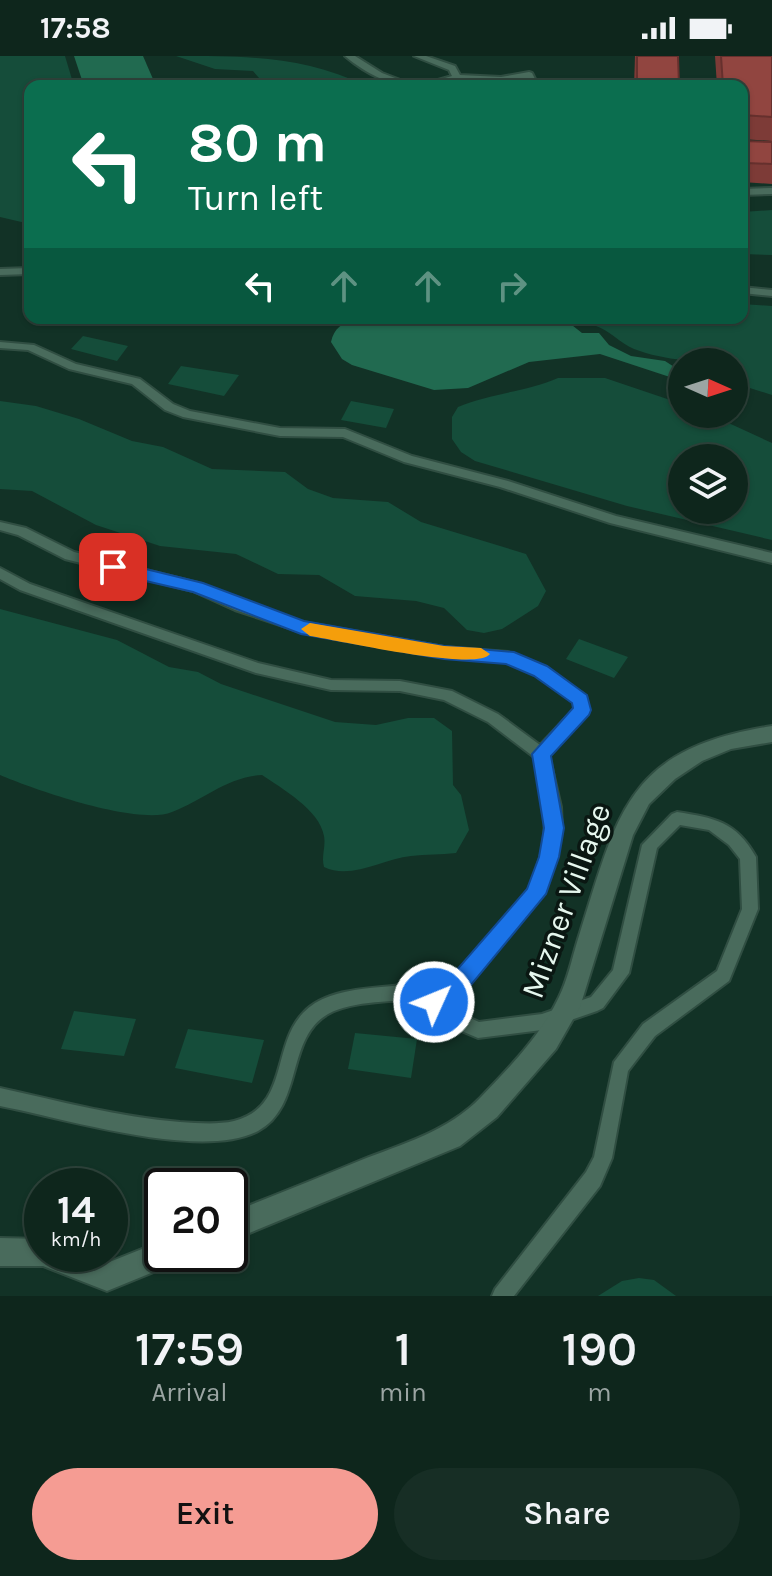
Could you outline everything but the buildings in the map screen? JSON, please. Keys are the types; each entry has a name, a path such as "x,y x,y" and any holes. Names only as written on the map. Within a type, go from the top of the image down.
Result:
{"street":[{"name":"Mizner Village","path":"248,1220 451,1137 488,1108 520,1076 560,1017 584,965 622,834 641,798 667,773 695,755 728,741 772,734"},
{"path":"0,1252 24,1253"},
{"path":"79,1272 106,1286 144,1265"}],"lane":[{"path":"349,56 363,59 379,75 394,80"},
{"path":"418,56 452,68 457,77"},
{"path":"445,80 457,77 504,78"},
{"path":"748,192 772,191"},
{"path":"0,272 24,271"},
{"path":"748,291 772,293"},
{"path":"0,345 30,347 73,367 136,381 169,407 187,414 280,432 345,433 408,459 504,484 614,520 772,558"},
{"path":"0,526 22,531 70,556 197,587 301,627 444,652 508,657 523,663 581,700 582,710 541,754"},
{"path":"0,573 25,587 256,668 331,685 400,686 447,695 493,718 541,754 554,828 549,857 535,894 463,978 431,989 355,997 321,1009 299,1030 290,1069 277,1102 249,1126 217,1131 133,1126 0,1097"},
{"path":"431,989 434,1002 451,1018 478,1030 515,1027 560,1017 597,1003 621,973 650,845 662,830 677,818 713,824 734,840 748,857 750,909 723,976 710,989 670,1012 649,1030 620,1068 603,1158 593,1179 502,1296"}],"shaded area":[{"path":"0,56 65,56 72,80 24,80 24,223 0,217"},
{"path":"74,56 143,56 153,80 82,80"},
{"path":"176,56 227,56 297,63 352,80 261,80 253,71 215,69"},
{"path":"772,210 772,255 748,254 748,212"},
{"path":"748,304 772,306 772,395 748,387 748,348 668,348 668,358 629,346 601,328 588,324 748,324"},
{"path":"344,324 571,324 582,333 599,333 609,345 631,356 665,361 668,363 668,376 600,354 529,362 468,388 434,390 352,365 342,359 331,342 334,333"},
{"path":"83,336 128,346 117,361 71,349"},
{"path":"181,366 239,375 224,396 168,384"},
{"path":"558,378 605,378 668,399 668,428 739,428 772,443 772,540 704,524 748,524 748,444 668,444 668,516 475,461 461,452 452,439 452,417 458,407"},
{"path":"0,401 36,406 79,419 132,441 163,447 212,469 285,472 308,489 333,498 388,502 421,522 526,554 546,591 538,606 502,629 484,633 467,630 444,608 416,601 355,596 319,575 278,574 236,554 160,546 96,525 32,491 0,489"},
{"path":"351,401 394,409 386,428 341,420"},
{"path":"0,609 117,640 169,667 198,672 221,684 335,722 376,725 408,718 434,718 452,731 453,785 461,795 469,830 456,853 411,856 356,870 334,870 324,867 324,836 315,817 299,801 262,775 238,780 184,807 157,815 87,804 0,775"},
{"path":"579,639 628,657 614,678 566,659"},
{"path":"74,1011 136,1019 124,1056 61,1049"},
{"path":"188,1029 264,1040 252,1083 175,1068"},
{"path":"355,1033 417,1039 411,1078 348,1069"},
{"path":"639,1278 654,1280 676,1296 598,1296 622,1281"}],"slow traffic":[{"path":"310,629 444,652 481,654"}],"route":[{"path":"113,567 197,587 240,607 301,627 444,652 508,657 541,671 581,700 582,710 572,724 541,754 553,807 554,828 549,857 535,894 463,978 431,989 434,1002"}]}
